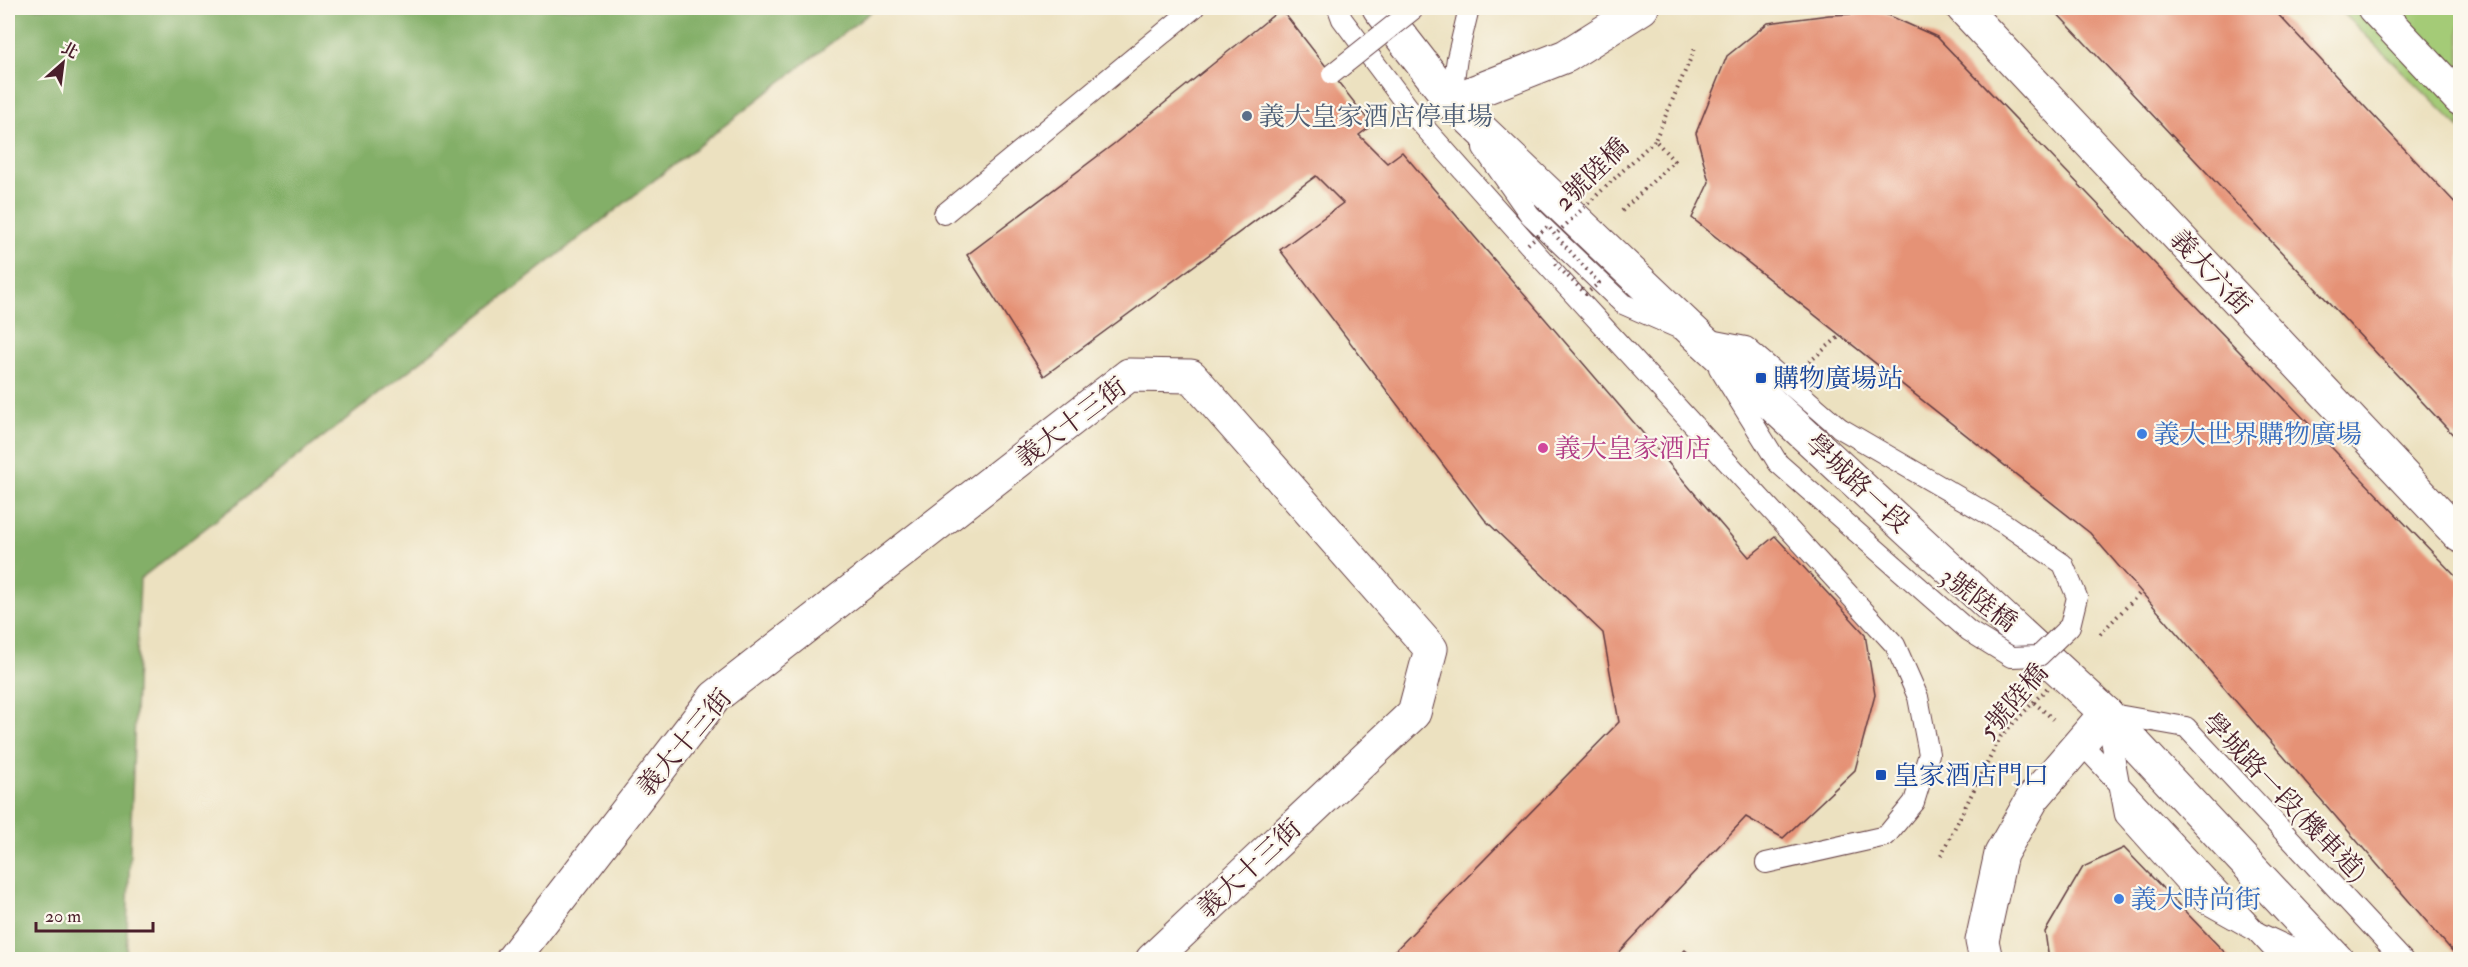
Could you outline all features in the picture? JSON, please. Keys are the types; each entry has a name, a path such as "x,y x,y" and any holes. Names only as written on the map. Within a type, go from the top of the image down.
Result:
{"street":[{"name":"學城路一段","path":"1379,8 1451,101 1700,338 2106,713 2337,960"},
{"path":"1451,101 1566,56 1642,8"},
{"name":"義大六街","path":"1963,8 2460,536"},
{"path":"2374,8 2460,99"},
{"name":"義大十三街","path":"512,960 715,697 1129,375 1191,376 1431,649 1414,713 1152,960"},
{"path":"1986,960 1982,941 2001,855 2033,798 2106,713"}],"lane":[{"path":"944,214 1194,8"},
{"path":"1338,8 1342,20 1417,119 1528,244 1895,645 1918,697 1929,754 1914,802 1886,836 1766,863"},
{"path":"1332,74 1415,8"},
{"path":"1417,119 1451,101 1457,58 1469,8"},
{"name":"3號陸橋","path":"1700,338 1746,347 1840,428 2005,524 2063,564 2076,597 2070,626 2039,656 2011,657 1969,631 1778,463 1700,338"},
{"path":"1804,395 1810,439"},
{"path":"2106,713 2119,783"},
{"name":"學城路一段(機車道)","path":"2106,713 2186,727 2403,960"},
{"path":"2080,742 2283,960"},
{"path":"2259,933 2317,960"}],"path":[{"path":"1622,211 1674,161 1655,140 1696,46"},
{"name":"2號陸橋","path":"1528,244 1548,226 1555,235 1655,140"},
{"path":"1555,235 1599,283 1586,294 1555,264"},
{"path":"1806,365 1840,336"},
{"path":"2100,634 2141,592"},
{"name":"5號陸橋","path":"1941,855 2001,736 2058,677"}],"green space":[{"path":"8,8 876,8 140,579 126,959 8,959"},
{"path":"2338,8 2460,8 2460,128"}],"building":[{"path":"2052,8 2272,8 2460,208 2460,442"},
{"name":"義大皇家酒店","path":"1281,9 1372,125 1359,135 1387,163 1402,152 1749,557 1775,536 1865,634 1875,695 1855,770 1783,838 1746,817 1612,960 1386,960 1619,722 1603,633 1485,520 1280,250 1343,203 1316,176 1044,376 967,255 1115,143"},
{"name":"義大世界購物廣場","path":"1883,13 1937,37 2460,581 2460,960 2090,533 1692,218 1709,182 1696,133 1727,56 1768,23 1829,15"},
{"name":"義大時尚街","path":"2124,848 2232,960 2049,960 2045,932 2083,867"},
{"path":"1685,950 1697,960 1675,960"}],"place":[{"name":"義大皇家酒店停車場","path":"1247,116"},
{"name":"購物廣場站","path":"1761,378"},
{"name":"義大世界購物廣場","path":"2142,434"},
{"name":"義大皇家酒店","path":"1543,448"},
{"name":"皇家酒店門口","path":"1881,775"},
{"name":"義大時尚街","path":"2119,899"}]}
